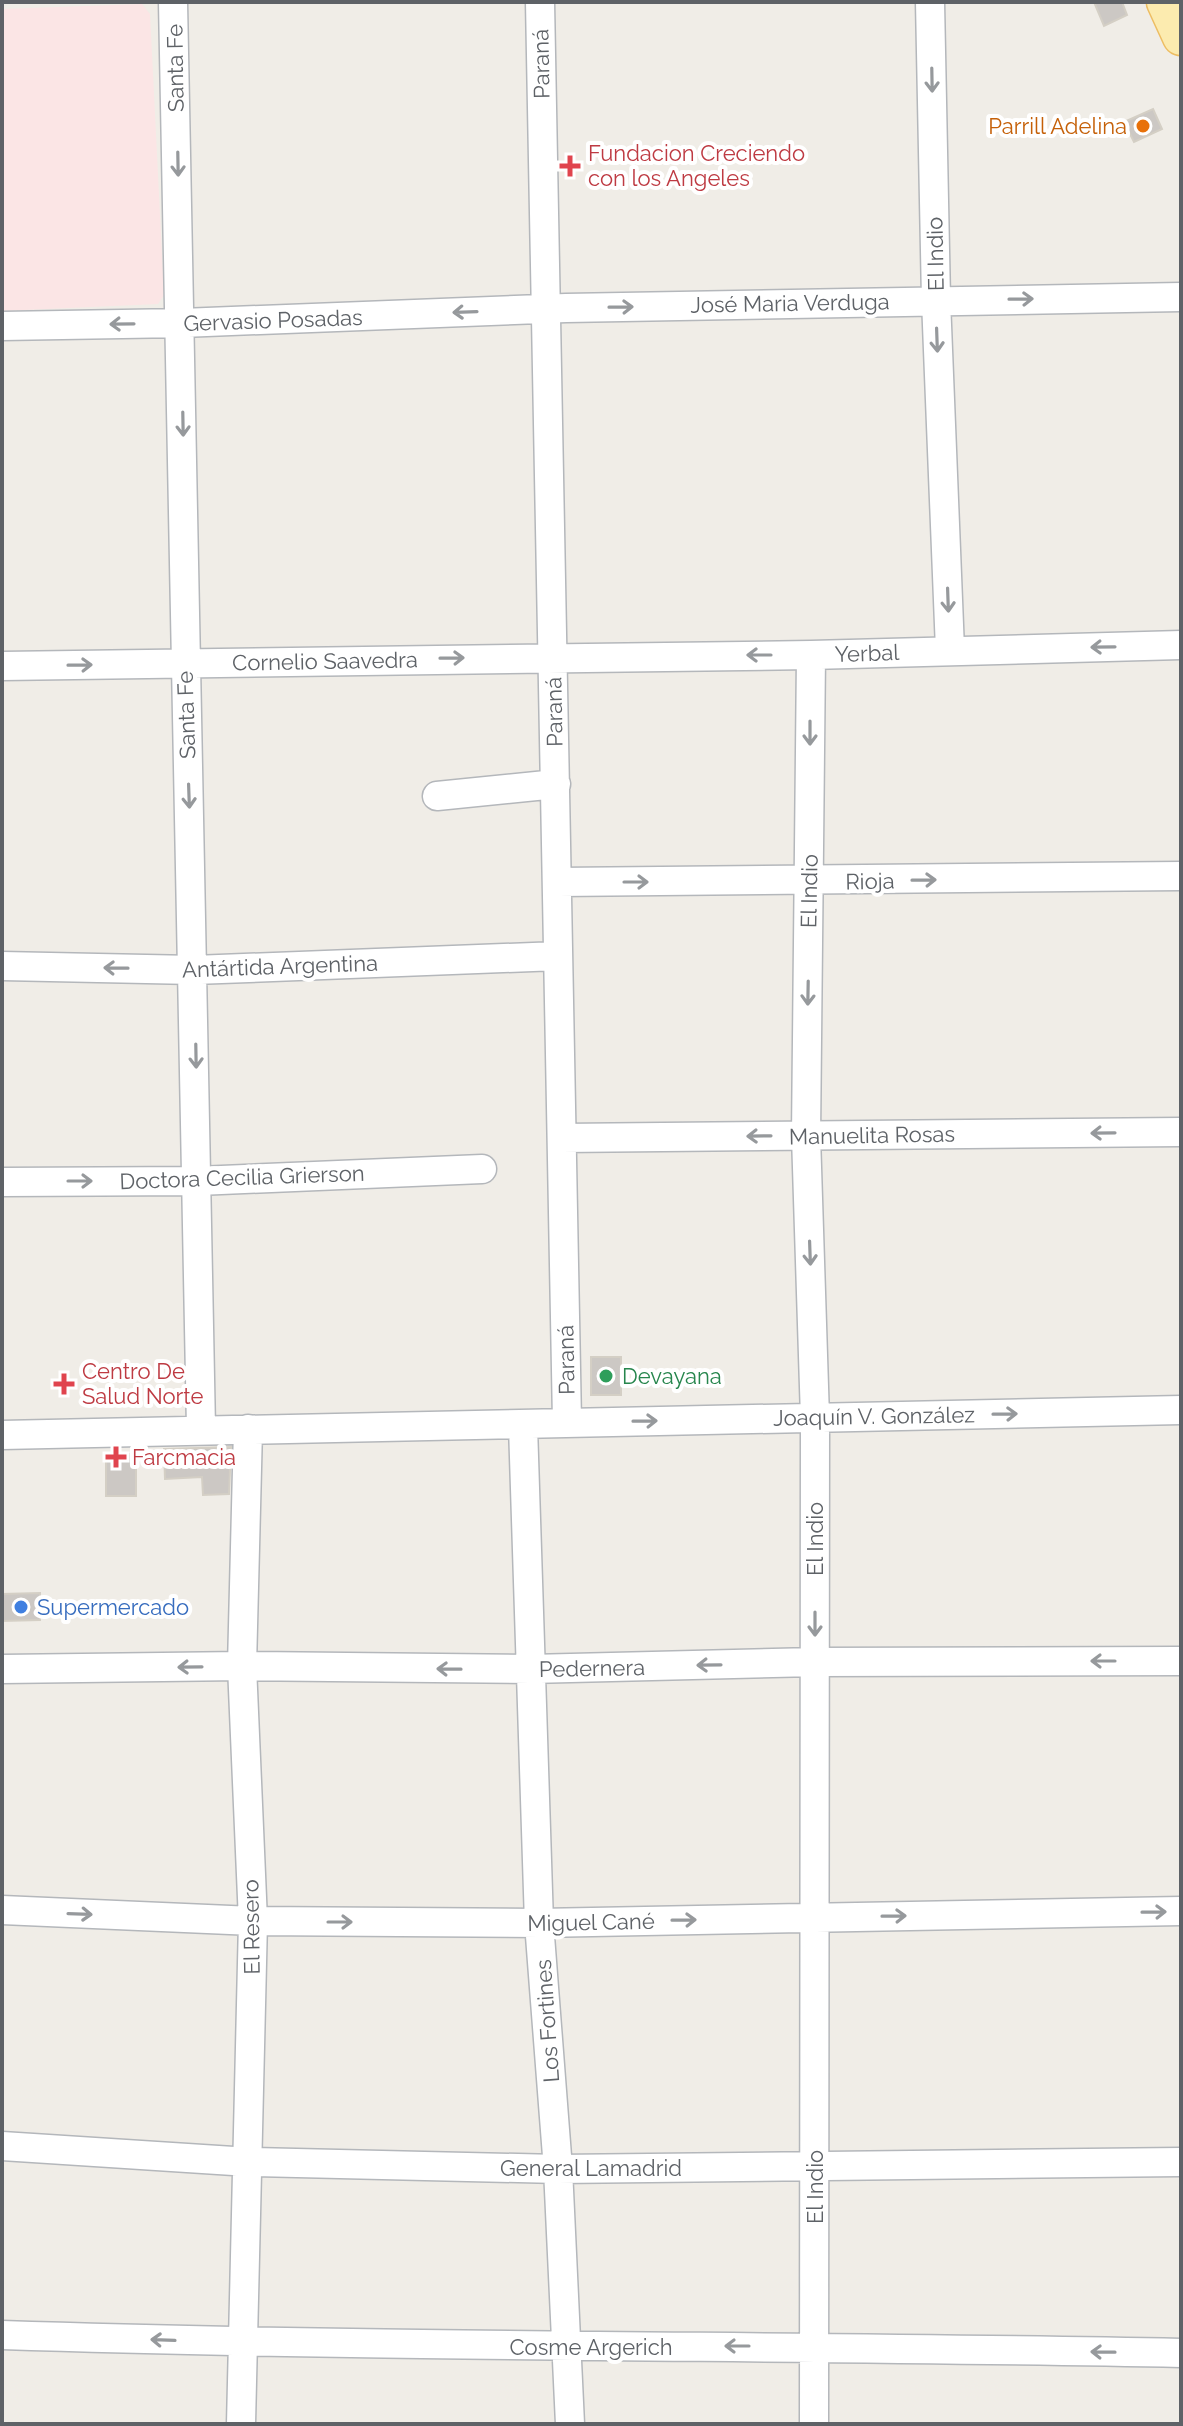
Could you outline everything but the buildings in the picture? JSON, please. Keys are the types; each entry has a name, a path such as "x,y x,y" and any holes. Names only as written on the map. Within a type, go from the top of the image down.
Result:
{"main road":[{"path":"1165,2 1181,37"}],"street":[{"name":"Santa Fe","path":"173,2 182,323 185,663 194,970 201,1429"},
{"name":"Paraná","path":"540,2 543,309 556,784 567,1422"},
{"name":"El Indio","path":"930,2 936,300 950,650"},
{"name":"José Maria Verduga","path":"543,309 1181,297"},
{"name":"Gervasio Posadas","path":"2,326 182,323 543,309"},
{"name":"Yerbal","path":"552,657 811,655 1181,645"},
{"name":"El Indio","path":"811,655 806,1136 815,1418 814,2424"},
{"name":"Cornelio Saavedra","path":"2,666 552,657"},
{"path":"437,796 556,784"},
{"name":"Rioja","path":"558,882 809,882 1181,876"},
{"name":"Antártida Argentina","path":"2,966 194,970 558,956"},
{"name":"Manuelita Rosas","path":"562,1138 1181,1132"},
{"name":"Doctora Cecilia Grierson","path":"2,1182 198,1181 482,1169"},
{"name":"Joaquín V. González","path":"2,1435 1181,1410"},
{"name":"Los Fortines","path":"523,1426 539,1923 558,2169 570,2424"},
{"name":"El Resero","path":"241,2424 253,1921 242,1666 248,1429"},
{"name":"Pedernera","path":"2,1669 242,1666 530,1669 815,1662 1181,1661"},
{"name":"Miguel Cané","path":"2,1910 253,1921 539,1923 1181,1911"},
{"name":"General Lamadrid","path":"2,2146 249,2162 558,2169 1181,2162"},
{"name":"Cosme Argerich","path":"2,2335 241,2343 815,2346 1181,2353"}],"shaded area":[{"path":"142,4 150,14 164,295 158,304 2,311 2,9"}],"place":[{"name":"Parrill Adelina","path":"1143,126"},
{"name":"Fundacion Creciendo con los Angeles","path":"570,166"},
{"name":"Devayana","path":"606,1376"},
{"name":"Centro De Salud Norte","path":"64,1384"},
{"name":"Farcmacia","path":"116,1457"},
{"name":"Supermercado","path":"21,1607"}]}
